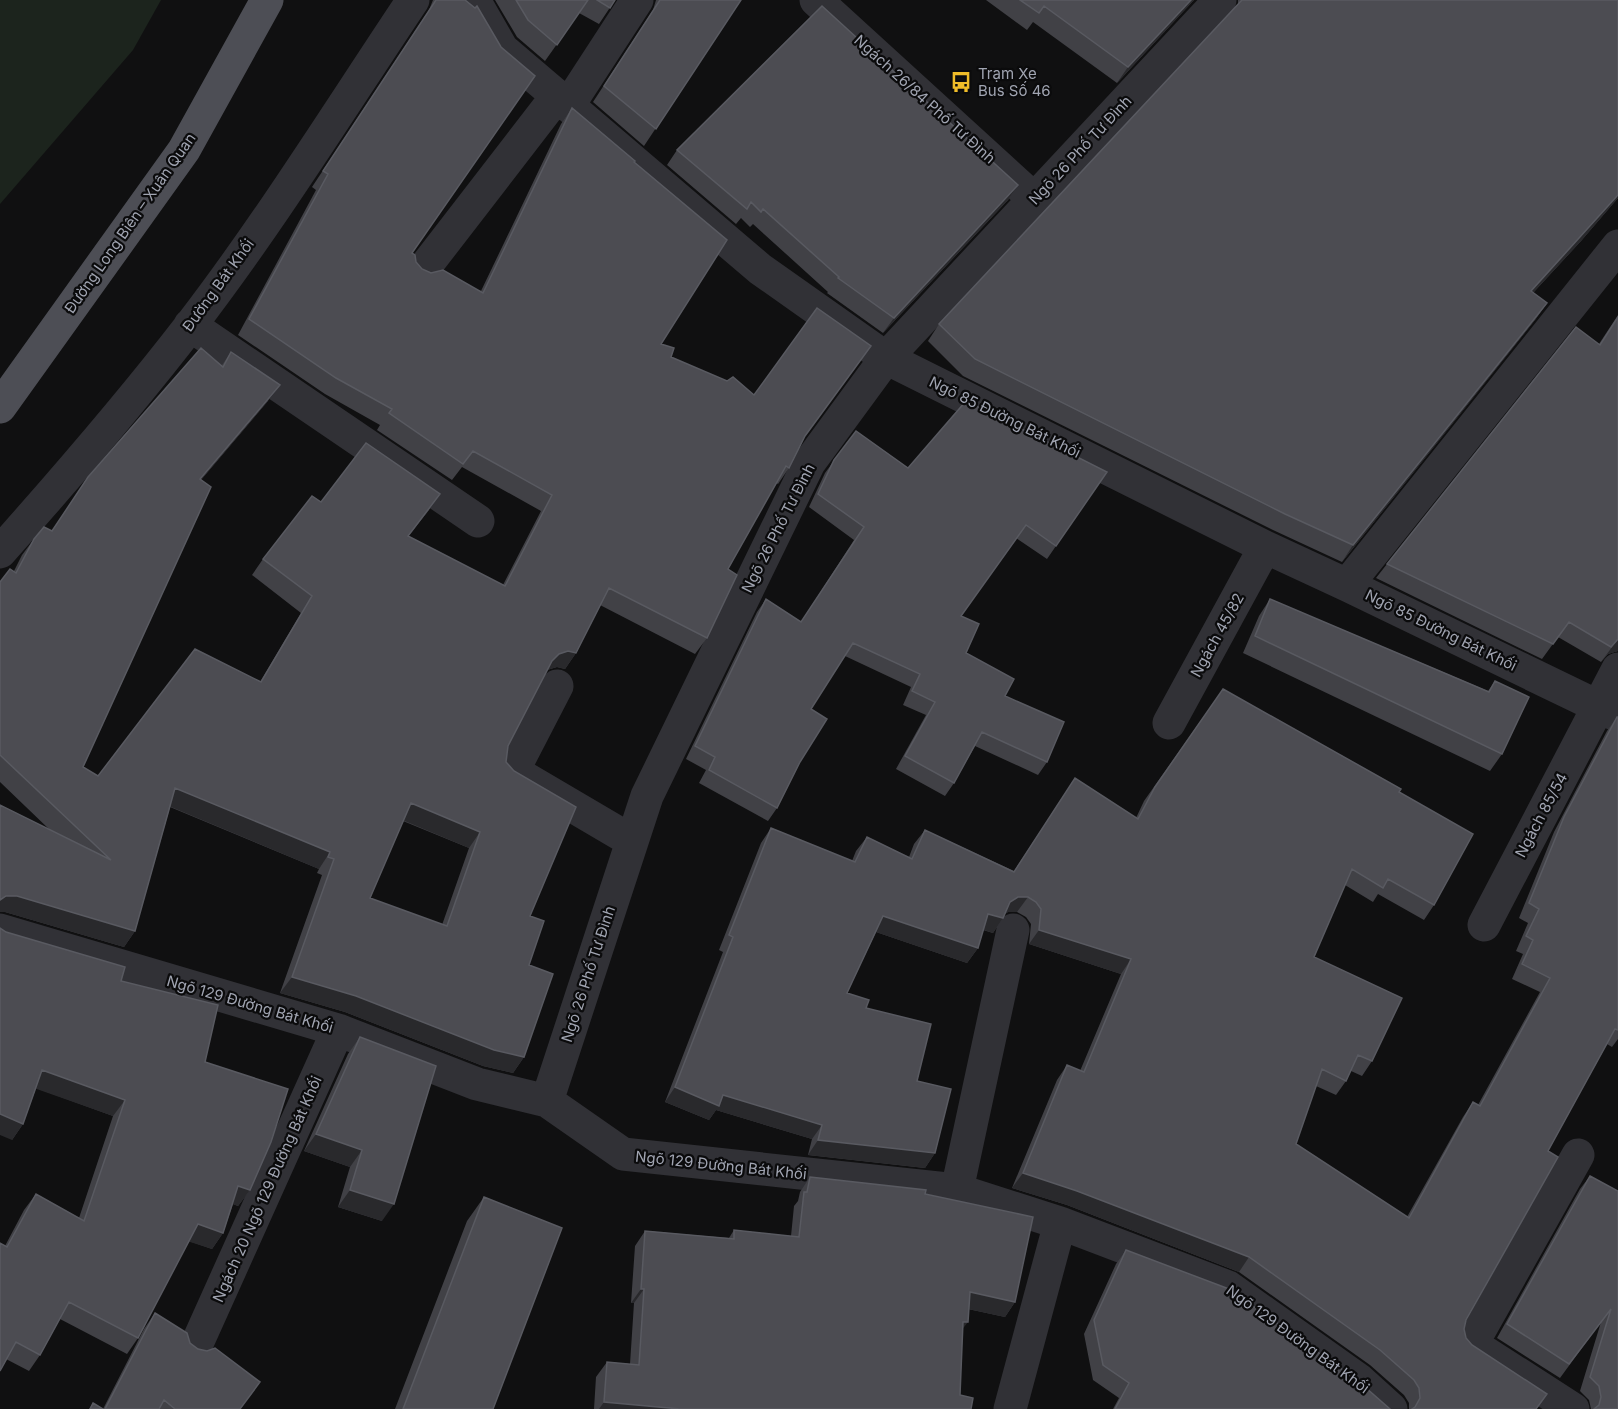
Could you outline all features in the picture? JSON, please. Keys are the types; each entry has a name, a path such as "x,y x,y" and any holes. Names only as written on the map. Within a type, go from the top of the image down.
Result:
{"main road":[{"name":"Đường Long Biên – Xuân Quan","path":"0,407 184,150 267,0"}],"street":[{"name":"Đường Bát Khối","path":"0,552 79,463 190,325 264,222 413,0"},
{"name":"Ngõ 85 Đường Bát Khối","path":"474,0 502,49 760,269 886,358 1265,547 1608,711"},
{"path":"422,271 563,101 637,0"},
{"name":"Ngách 26/84 Phố Tư Đình","path":"816,0 1034,199"},
{"name":"Ngõ 26 Phố Tư Đình","path":"547,1101 647,796 809,464 886,358 1220,0"},
{"path":"1347,585 1618,246"},
{"path":"190,325 478,521"},
{"name":"Ngách 45/82","path":"1169,723 1265,547"},
{"name":"Ngách 85/54","path":"1484,925 1608,711 1618,669"},
{"path":"557,686 513,771 632,841"},
{"name":"Ngõ 129 Đường Bát Khối","path":"0,930 338,1030 477,1084 547,1101 623,1154 957,1190 1060,1223 1228,1287 1359,1380 1391,1409"},
{"path":"957,1190 1013,930"},
{"name":"Ngách 20 Ngõ 129 Đường Bát Khối","path":"195,1348 338,1030"},
{"path":"1573,1409 1472,1344 1578,1155"},
{"path":"1010,1409 1060,1223"}],"shaded area":[{"path":"0,0 161,0 133,50 0,204"}],"building":[{"path":"436,0 465,0 475,8 477,6 501,47 535,76 412,253 422,269 431,273 443,270 483,293 572,108 727,240 661,344 674,348 671,357 727,381 733,377 754,395 817,308 871,346 805,436 789,468 786,466 728,569 737,575 707,638 609,588 576,653 568,651 559,654 552,661 508,746 506,762 514,771 576,807 530,916 544,921 529,965 553,974 524,1057 494,1050 356,996 292,977 334,859 328,857 330,852 175,788 135,931 17,896 6,896 0,900 0,805 111,860 0,755 0,582 10,569 16,573 34,539 44,527 52,531 88,477 201,348 223,367 231,352 280,385 200,479 211,487 83,767 98,776 195,649 261,682 312,596 263,559 312,496 321,502 366,443 440,494 408,536 505,586 552,495 473,451 463,464 389,413 392,409 336,378 249,319 328,174 323,171","holes":["411,803 480,832 447,926 370,898"]},
{"path":"516,0 588,0 557,45 528,20"},
{"path":"597,0 615,0 610,8"},
{"path":"660,0 741,0 656,129 604,86"},
{"path":"1020,0 1191,0 1128,67 1044,6 1039,13"},
{"path":"1242,0 1618,0 1618,195 1531,291 1547,303 1353,545 1285,514 975,359 939,324"},
{"path":"822,6 1018,185 894,318 838,278 763,209 761,212 751,202 747,209 677,150"},
{"path":"1618,317 1618,639 1611,647 1569,622 1553,644 1387,564 1576,327 1600,345"},
{"path":"966,401 1107,472 1056,546 1026,525 961,616 979,624 966,653 1014,679 1005,696 1064,722 1047,762 982,732 954,783 905,756 935,702 912,691 920,674 853,643 811,709 827,719 800,762 777,808 709,770 715,757 695,746 766,599 801,622 864,527 818,494 834,460 856,431 908,468"},
{"path":"1270,599 1489,692 1495,681 1529,697 1502,754 1255,636"},
{"path":"1223,689 1401,789 1399,792 1473,834 1434,905 1388,879 1383,888 1352,869 1314,957 1402,998 1372,1061 1358,1055 1346,1081 1322,1069 1296,1144 1409,1218 1473,1102 1480,1106 1550,978 1522,964 1533,940 1526,936 1539,909 1529,903 1564,817 1618,717 1618,1030 1615,1029 1548,1151 1558,1157 1466,1320 1464,1329 1466,1338 1472,1345 1547,1394 1536,1409 1412,1409 1420,1398 1419,1388 1414,1380 1380,1350 1249,1257 1077,1191 1023,1173 1067,1065 1084,1072 1131,959 1039,930 1041,909 1028,897 1018,897 1010,902 1003,918 988,914 978,948 883,916 847,993 869,1000 866,1008 931,1024 917,1081 951,1089 935,1153 818,1140 822,1125 723,1095 719,1106 675,1087 733,937 729,935 771,828 855,862 867,837 912,859 925,830 1014,872 1075,778 1138,819 1155,787"},
{"path":"0,928 6,932 125,967 121,981 218,1005 205,1062 288,1089 271,1142 250,1190 238,1186 223,1233 198,1224 138,1338 69,1302 40,1355 16,1342 0,1371 0,1243 7,1247 36,1194 84,1221 125,1100 42,1070 23,1124 0,1114"},
{"path":"360,1037 436,1066 394,1204 350,1190 362,1150 316,1134"},
{"path":"1590,1176 1618,1191 1618,1409 1594,1409 1599,1405 1601,1397 1599,1386 1590,1377 1611,1309 1569,1364 1507,1324"},
{"path":"810,1177 926,1190 925,1194 1033,1217 1015,1302 970,1292 968,1322 963,1322 960,1395 973,1398 971,1409 680,1409 604,1402 607,1362 639,1365 645,1231 734,1239 734,1230 799,1237 804,1192 807,1192"},
{"path":"484,1197 562,1228 493,1409 403,1409"},
{"path":"1126,1250 1229,1289 1357,1380 1390,1409 1115,1409 1129,1383 1103,1365 1094,1320"},
{"path":"155,1313 187,1333 190,1343 198,1349 207,1351 215,1348 260,1382 240,1409 175,1409 164,1400 159,1409 105,1409"},
{"path":"93,1403 103,1409 90,1409"}],"place":[{"name":"Trạm Xe Bus Số 46","path":"961,82"}]}
